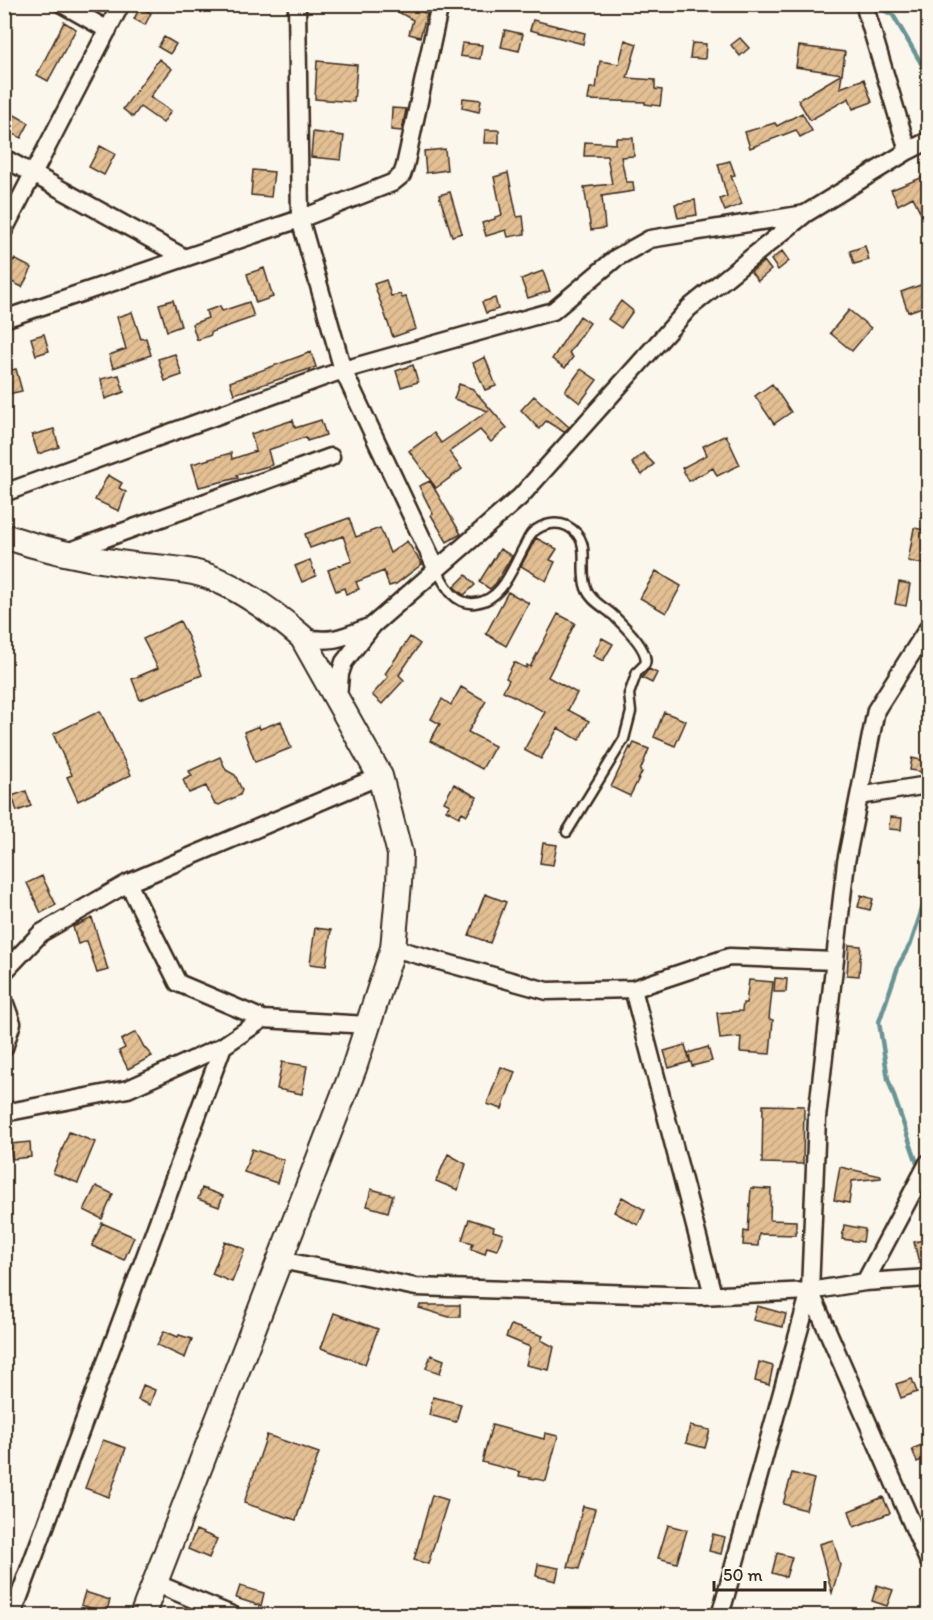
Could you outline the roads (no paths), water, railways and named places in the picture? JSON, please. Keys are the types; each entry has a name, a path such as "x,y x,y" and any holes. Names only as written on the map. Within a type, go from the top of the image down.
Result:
{"street":[{"path":"62,4 108,30"},
{"path":"4,230 121,4"},
{"path":"297,4 300,219 343,370 437,570"},
{"path":"4,319 300,219 392,183 402,175 440,4"},
{"path":"864,4 908,151"},
{"path":"338,698 340,674 344,662 373,626 520,497 688,308 805,214 928,141"},
{"path":"4,158 185,258"},
{"path":"4,493 343,370 552,311 616,258 650,239 805,214"},
{"path":"66,552 331,457"},
{"path":"4,536 118,563 194,572 241,593 284,621 302,637 380,776 400,854 393,948 354,1068 142,1616"},
{"path":"302,637 317,641 330,641 373,626"},
{"path":"720,1616 810,1291 817,1118 846,862 876,710 928,628"},
{"path":"4,972 41,933 128,883 380,776"},
{"path":"859,796 928,785"},
{"path":"128,883 178,983 263,1019 368,1025"},
{"path":"393,948 547,991 633,989 729,957 835,961"},
{"path":"633,989 713,1295"},
{"path":"4,1001 12,1023 4,1048"},
{"path":"4,1113 128,1089 223,1046 263,1019"},
{"path":"12,1616 223,1046"},
{"path":"865,1282 928,1163"},
{"path":"280,1260 416,1287 713,1295 810,1291 865,1282 928,1278"},
{"path":"810,1291 928,1560"},
{"path":"155,1583 234,1616"}],"lane":[{"path":"437,570 455,598 464,603 476,603 490,598 503,587 532,533 542,526 555,523 568,527 578,534 584,549 586,587 591,597 628,630 646,655 645,664 637,672 629,694 631,712 624,740 567,832"}],"waterway":[{"path":"585,4 729,4"},
{"path":"872,4 893,15 928,75"},
{"path":"919,1169 888,1079 879,1022 899,964 911,943 928,891"},
{"path":"923,1183 928,1200"}]}
